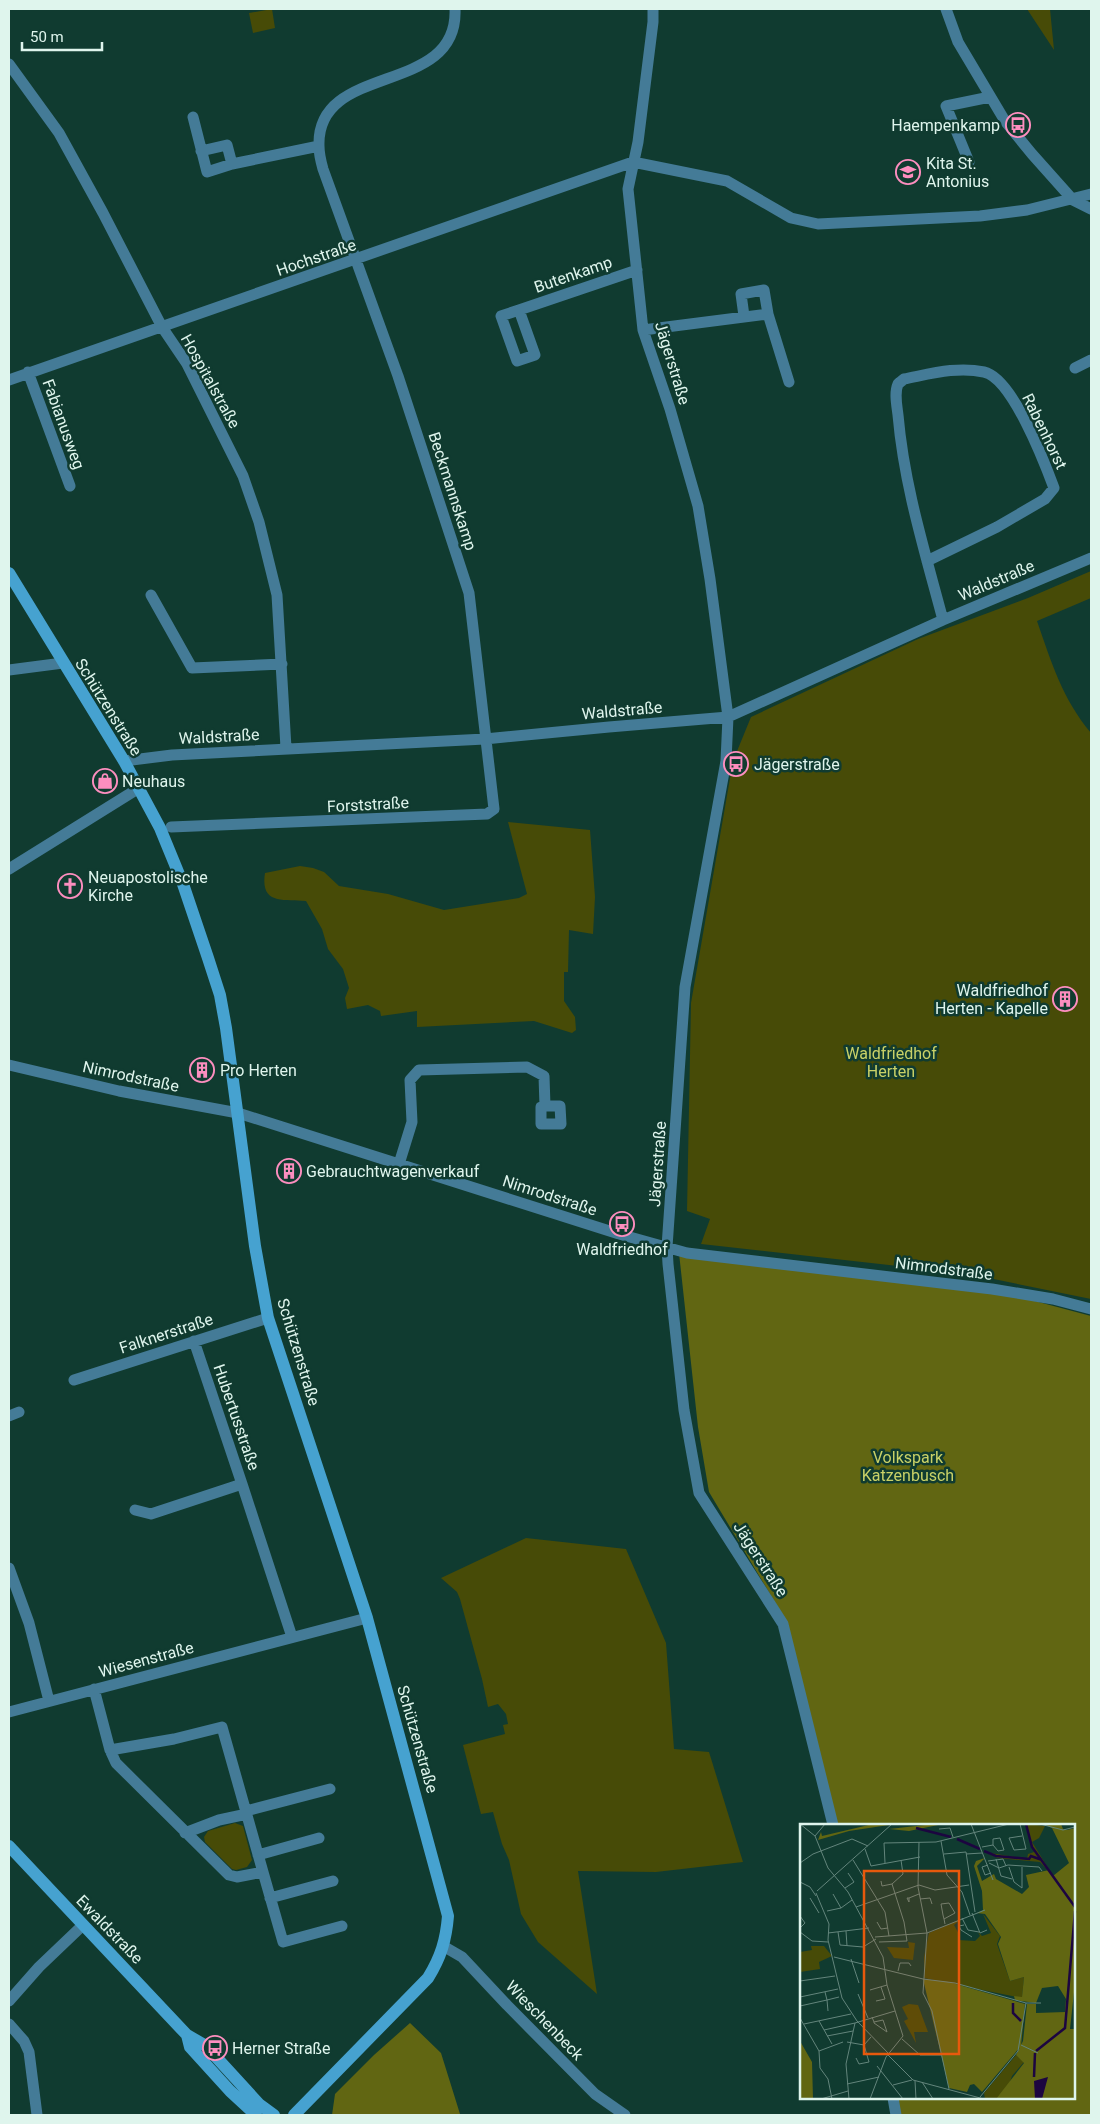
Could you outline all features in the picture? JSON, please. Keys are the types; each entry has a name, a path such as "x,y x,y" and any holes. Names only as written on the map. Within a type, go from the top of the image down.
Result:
{"main road":[{"name":"Schützenstraße","path":"9,573 124,760 160,828 183,884 217,986 226,1028 255,1246 268,1318 367,1618 445,1898 448,1916 443,1946 439,1960 428,1978 294,2115"},
{"name":"Ewaldstraße","path":"9,1846 187,2035 206,2046 259,2104 274,2115"},
{"name":"Ewaldstraße","path":"187,2035 190,2047 230,2091 256,2115"}],"street":[{"path":"193,117 207,172 232,164 319,146 324,120 333,107 347,95 431,60 445,47 452,33 455,9"},
{"name":"Jägerstraße","path":"653,9 639,133 628,189 643,330 670,409 698,506 728,717 726,761 685,987 666,1247 684,1410 699,1493 783,1624 833,1824"},
{"path":"946,9 958,42 1006,121 1073,200 1091,209"},
{"name":"Hospitalstraße","path":"9,64 59,133 162,327 187,364 243,476 259,522 276,595 286,748"},
{"path":"969,162 946,106 990,97"},
{"path":"201,151 227,145 232,164"},
{"name":"Beckmannskamp","path":"319,146 323,169 398,376 469,593 485,739"},
{"path":"633,162 727,181 791,218 818,224 980,216 1027,210 1091,194"},
{"name":"Hochstraße","path":"9,380 633,162"},
{"name":"Butenkamp","path":"519,310 637,270"},
{"path":"744,316 741,294 764,290 768,314 789,382"},
{"path":"643,330 768,314"},
{"path":"1075,368 1091,360"},
{"name":"Rabenhorst","path":"927,561 997,527 1045,500 1054,488 1046,466 1022,415 999,381 986,372 958,369 904,379 898,385 896,396 912,507 943,620"},
{"name":"Fabianusweg","path":"28,372 70,486"},
{"name":"Waldstraße","path":"124,760 286,748 485,739 610,726 728,717 943,620 1091,558"},
{"path":"151,595 192,668 282,664"},
{"path":"9,670 63,663"},
{"name":"Forststraße","path":"171,827 487,814 494,809 485,739"},
{"path":"9,870 139,788"},
{"name":"Nimrodstraße","path":"9,1065 119,1091 238,1114 619,1234 666,1247 715,1257 992,1289 1052,1299 1091,1310"},
{"path":"399,1164 412,1122 410,1080 419,1070 527,1066 544,1076 545,1106"},
{"name":"Falknerstraße","path":"74,1380 268,1318"},
{"name":"Hubertusstraße","path":"136,1510 151,1514 242,1484 194,1341"},
{"path":"242,1484 292,1636"},
{"path":"9,1568 29,1623 49,1701"},
{"name":"Wiesenstraße","path":"9,1712 292,1636 367,1618"},
{"path":"94,1689 110,1750 116,1763 229,1875 236,1877 263,1872"},
{"path":"110,1750 174,1739 222,1727 283,1942 342,1926"},
{"path":"185,1833 219,1820 330,1789"},
{"path":"258,1855 319,1838"},
{"path":"270,1898 333,1881"},
{"path":"9,2001 39,1968 83,1925"},
{"name":"Wieschenbeck","path":"443,1946 462,1957 589,2087 625,2115"},
{"path":"9,2024 24,2041 29,2052 36,2115"},
{"path":"893,2099 896,2115"}],"green space":[{"path":"272,9 275,28 253,33 249,13"},
{"path":"1027,9 1050,9 1054,50"},
{"name":"Waldfriedhof Herten","path":"1091,571 1091,598 1037,621 1065,694 1091,733 1091,1299 969,1274 701,1244 710,1219 687,1211 691,1003 733,761 751,717 918,639 1028,598"},
{"path":"508,822 590,830 595,897 593,934 569,930 568,972 564,972 564,1001 575,1017 576,1030 572,1033 534,1021 417,1027 417,1011 381,1016 380,1011 368,1005 347,1009 345,998 349,988 343,969 328,949 322,929 306,901 282,900 275,898 266,891 264,883 265,873 300,866 324,872 339,886 388,894 444,910 519,898 527,894"},
{"name":"Volkspark Katzenbusch","path":"679,1253 990,1289 1091,1316 1091,2115 896,2115 893,2099 1075,2099 1075,1824 833,1824 788,1624 709,1492 698,1427"},
{"path":"526,1538 626,1549 666,1643 674,1749 709,1752 743,1862 656,1872 578,1871 597,1994 538,1942 521,1914 509,1860 502,1844 493,1812 481,1814 463,1745 505,1734 503,1725 508,1724 506,1714 498,1704 488,1707 460,1599 457,1592 441,1578"},
{"path":"235,1823 243,1826 252,1860 247,1867 236,1870 232,1869 205,1842 204,1837 208,1831"},
{"path":"410,2023 441,2053 460,2114 332,2115 335,2094 374,2055"}],"place":[{"name":"Haempenkamp","path":"1018,125"},
{"name":"Kita St. Antonius","path":"908,172"},
{"name":"Jägerstraße","path":"736,764"},
{"name":"Neuhaus","path":"105,781"},
{"name":"Neuapostolische Kirche","path":"70,886"},
{"name":"Waldfriedhof Herten - Kapelle","path":"1065,999"},
{"name":"Pro Herten","path":"202,1070"},
{"name":"Gebrauchtwagenverkauf","path":"289,1171"},
{"name":"Waldfriedhof","path":"622,1224"},
{"name":"Herner Straße","path":"215,2048"}]}
